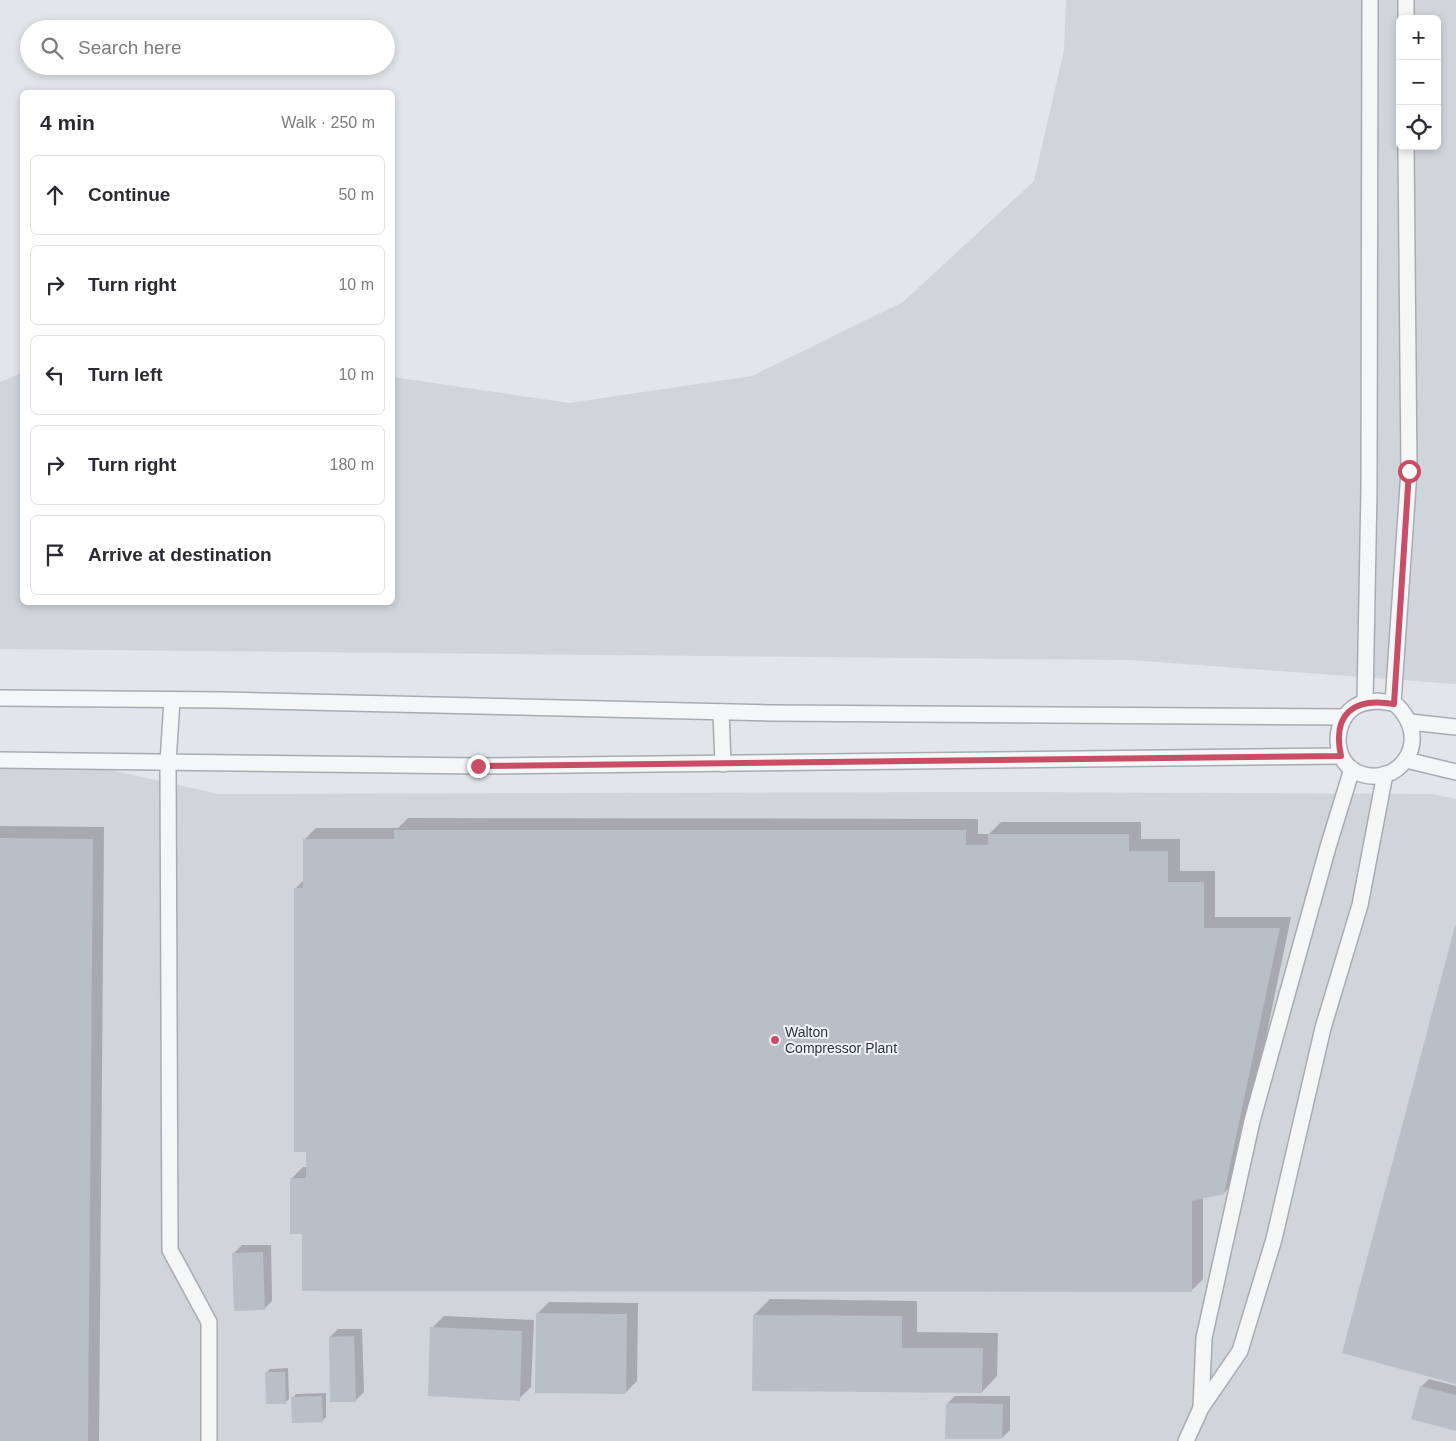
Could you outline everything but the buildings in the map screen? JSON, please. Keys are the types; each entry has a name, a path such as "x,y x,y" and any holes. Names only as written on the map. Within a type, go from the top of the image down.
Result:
{"lane":[{"path":"1365,702 1369,489 1370,0"},
{"path":"1406,0 1406,15"},
{"path":"1394,704 1409,471 1406,150"},
{"path":"0,698 721,712 1344,717"},
{"path":"172,700 168,762 170,1250 209,1322 209,1441"},
{"path":"1378,701 1394,704 1410,722 1413,735 1412,748 1406,760 1397,769 1385,774 1372,776 1361,774 1352,769 1341,756 1338,742 1339,729 1344,717 1354,708 1365,702 1378,701"},
{"path":"721,712 723,764"},
{"path":"1410,722 1456,727"},
{"path":"0,760 468,766 1341,756"},
{"path":"1406,760 1456,772"},
{"path":"1201,1408 1204,1338 1252,1121 1328,846 1352,769"},
{"path":"1186,1441 1201,1408 1240,1351 1274,1239 1323,1028 1360,905 1385,774"}],"shaded area":[{"path":"1066,0 1456,0 1456,684 1130,660 0,649 0,382 20,374 20,605 395,605 395,377 569,403 752,376 903,302 1034,181 1064,50"},
{"path":"0,769 105,769 219,794 1002,792 1433,794 1456,799 1456,1441 0,1441"}],"place":[{"name":"Walton Compressor Plant","path":"775,1040"}],"route":[{"path":"478,766 1341,756 1338,742 1339,729 1344,717 1354,708 1365,702 1378,701 1394,704 1409,471"}]}
